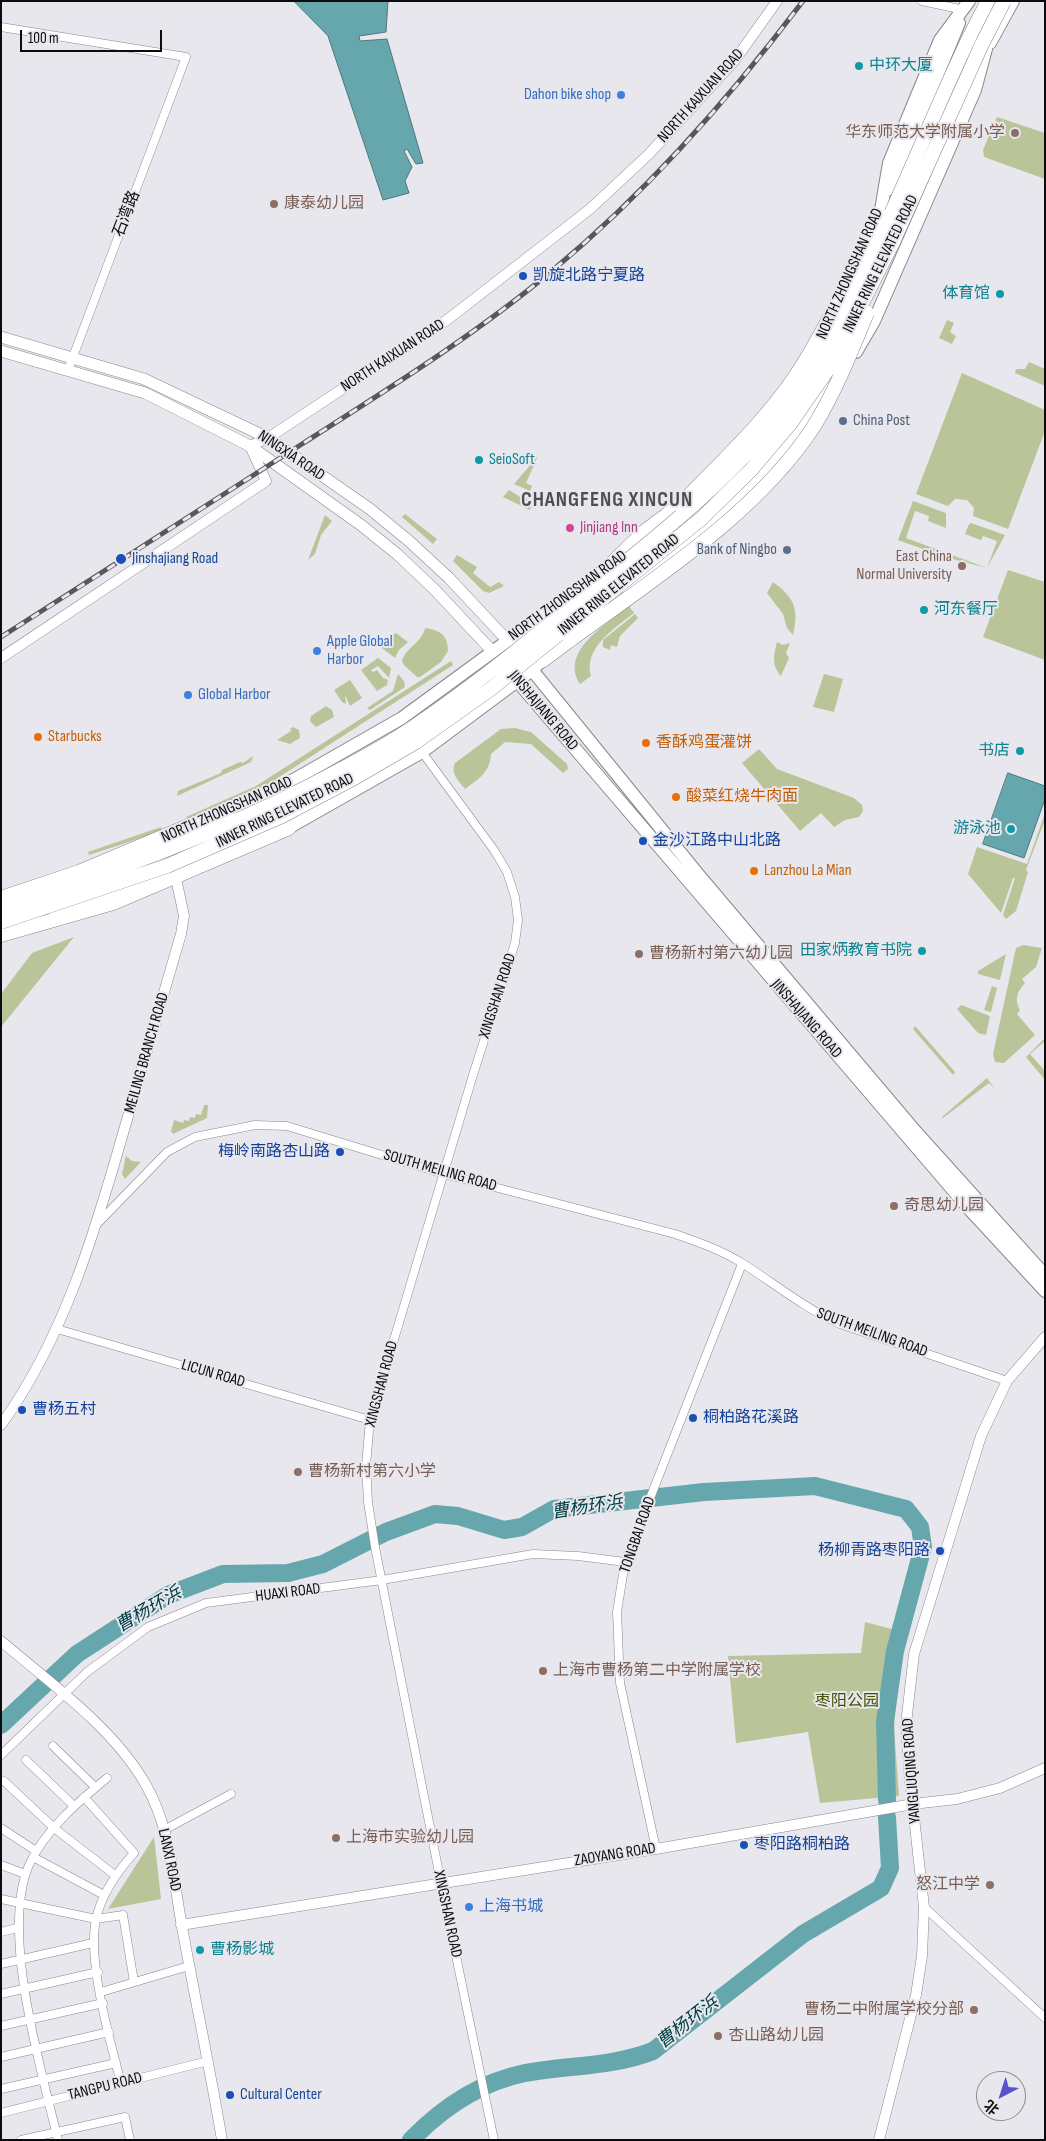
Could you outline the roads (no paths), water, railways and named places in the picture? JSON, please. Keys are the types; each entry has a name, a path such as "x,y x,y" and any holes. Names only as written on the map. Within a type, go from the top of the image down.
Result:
{"highway":[{"name":"INNER RING ELEVATED ROAD","path":"1,909 161,853 222,828 275,804 350,765 410,730 483,678 690,509 740,460 780,415 818,361 881,237 949,81 988,1"},
{"name":"INNER RING ELEVATED ROAD","path":"1,922 167,866 282,816 416,742 492,688 701,519 750,470 790,424 829,368 878,271 982,44 1004,1"},
{"path":"607,568 645,531 680,505 768,412 794,377 817,339 949,81"},
{"path":"537,666 703,543 742,508 783,466 813,427 839,381 868,311 878,271"},
{"path":"1,898 79,872 291,782"},
{"path":"1,935 113,903 289,828"}],"main road":[{"name":"NORTH ZHONGSHAN ROAD","path":"1,942 116,908 177,883 289,828 422,752 537,666 574,628 712,525 765,468 799,447 835,394 874,321 975,90 986,49 1013,1"},
{"name":"NORTH ZHONGSHAN ROAD","path":"1,894 178,834 217,818 291,782 402,718 686,508 764,425 792,390 840,305 881,210 889,163 940,40 966,4"},
{"name":"NINGXIA ROAD","path":"1,337 144,379 268,438 370,509 410,541 508,640"},
{"name":"NINGXIA ROAD","path":"1,351 144,393 250,446 397,554 435,590 493,652"},
{"name":"JINSHAJIANG ROAD","path":"508,640 537,666 697,873 978,1203 1045,1275"},
{"name":"JINSHAJIANG ROAD","path":"493,652 965,1204 1045,1291"},
{"name":"NORTH ZHONGSHAN ROAD","path":"1,931 187,867 261,833 289,828"}],"street":[{"name":"NORTH KAIXUAN ROAD","path":"250,446 268,438 448,320 590,209 649,154 722,74 777,1"},
{"path":"922,1 966,4"},
{"name":"石湾路","path":"1,27 186,57 68,370"},
{"path":"1,658 266,480 250,446"},
{"name":"XINGSHAN ROAD","path":"422,752 488,842 507,872 515,897 518,920 515,943 475,1066 370,1420 366,1465 375,1547 494,2140"},
{"name":"MEILING BRANCH ROAD","path":"98,1222 182,934 184,916 177,883"},
{"name":"SOUTH MEILING ROAD","path":"1,1425 19,1399 57,1329 98,1222 167,1152 195,1137 255,1125 287,1126 444,1174 675,1234 710,1246 742,1264 794,1300 832,1320 1007,1381"},
{"name":"TONGBAI ROAD","path":"656,1849 620,1683 617,1612 625,1562 742,1264"},
{"name":"LICUN ROAD","path":"57,1329 370,1420"},
{"name":"YANGLIUQING ROAD","path":"879,2140 916,1995 922,1956 924,1907 906,1724 914,1654 981,1436 1007,1381 1045,1337"},
{"name":"HUAXI ROAD","path":"1,1755 87,1672 148,1627 206,1603 382,1580 533,1554 578,1556 625,1562"},
{"name":"LANXI ROAD","path":"1,1641 100,1727 129,1760 146,1785 169,1843 181,1925 222,2140"},
{"path":"53,1746 96,1787"},
{"path":"26,1760 74,1806"},
{"name":"ZAOYANG ROAD","path":"181,1925 656,1849 913,1804 957,1799 1000,1788 1045,1768"},
{"path":"57,2136 30,2020 19,1959 17,1928 19,1901 25,1874 34,1854 74,1806 107,1778"},
{"path":"4,1781 54,1828 116,1876"},
{"path":"164,1830 231,1794"},
{"path":"84,1797 134,1854 116,1876 104,1895 96,1919 93,1942 108,2032 121,2083"},
{"path":"1,1828 34,1854 104,1895"},
{"path":"1,1864 25,1874"},
{"path":"1,1899 19,1901 96,1919 124,1915 134,1982"},
{"path":"924,1907 1045,2018"},
{"path":"1,1932 17,1928"},
{"path":"1,1964 93,1942"},
{"path":"101,1992 189,1966"},
{"path":"1,1994 98,1972"},
{"path":"1,2026 103,2003"},
{"path":"1,2057 108,2032"},
{"name":"TANGPU ROAD","path":"1,2113 208,2061"},
{"path":"1,2089 116,2063"},
{"path":"21,2140 57,2136 125,2116 130,2140"}],"water":[{"path":"294,1 388,1 386,32 359,36 360,41 387,39 423,163 416,164 407,149 404,151 412,167 405,181 409,193 383,200 328,36"},
{"name":"游泳池","path":"1008,773 1045,786 1045,799 1024,858 983,844"}],"waterway":[{"name":"曹杨环浜","path":"1,1725 77,1654 168,1595 223,1574 288,1573 323,1564 386,1532 435,1514 458,1516 504,1530 522,1527 554,1509 704,1492 815,1486 906,1509 920,1527 923,1547 895,1651 885,1721 887,1800"},
{"name":"曹杨环浜","path":"411,2140 449,2107 478,2090 509,2077 541,2070 606,2063 653,2051 803,1934 881,1888 890,1868 887,1817"}],"railway":[{"path":"1,637 399,382 523,294 588,240 686,143 746,73 803,1"}],"place":[{"name":"中环大厦","path":"859,66"},
{"name":"Dahon bike shop","path":"621,95"},
{"name":"华东师范大学附属小学","path":"1015,133"},
{"name":"康泰幼儿园","path":"274,204"},
{"name":"凯旋北路宁夏路","path":"523,276"},
{"name":"体育馆","path":"1000,294"},
{"name":"China Post","path":"843,421"},
{"name":"SeioSoft","path":"479,460"},
{"name":"Jinjiang Inn","path":"570,528"},
{"name":"Bank of Ningbo","path":"787,550"},
{"name":"Jinshajiang Road","path":"121,559"},
{"name":"East China Normal University","path":"962,566"},
{"name":"河东餐厅","path":"924,610"},
{"name":"Apple Global Harbor","path":"317,651"},
{"name":"Global Harbor","path":"188,695"},
{"name":"Starbucks","path":"38,737"},
{"name":"香酥鸡蛋灌饼","path":"646,743"},
{"name":"书店","path":"1020,751"},
{"name":"酸菜红烧牛肉面","path":"676,797"},
{"name":"游泳池","path":"1011,829"},
{"name":"金沙江路中山北路","path":"643,841"},
{"name":"Lanzhou La Mian","path":"754,871"},
{"name":"田家炳教育书院","path":"922,951"},
{"name":"曹杨新村第六幼儿园","path":"639,954"},
{"name":"梅岭南路杏山路","path":"340,1152"},
{"name":"奇思幼儿园","path":"894,1206"},
{"name":"曹杨五村","path":"22,1410"},
{"name":"桐柏路花溪路","path":"693,1418"},
{"name":"曹杨新村第六小学","path":"298,1472"},
{"name":"杨柳青路枣阳路","path":"940,1551"},
{"name":"上海市曹杨第二中学附属学校","path":"543,1671"},
{"name":"上海市实验幼儿园","path":"336,1838"},
{"name":"枣阳路桐柏路","path":"744,1845"},
{"name":"怒江中学","path":"990,1885"},
{"name":"上海书城","path":"469,1907"},
{"name":"曹杨影城","path":"200,1950"},
{"name":"曹杨二中附属学校分部","path":"974,2010"},
{"name":"杏山路幼儿园","path":"718,2036"},
{"name":"Cultural Center","path":"230,2095"}],"district":[{"name":"CHANGFENG XINCUN","path":"607,501"}],"park label":[{"name":"枣阳公园","path":"847,1702"}]}
